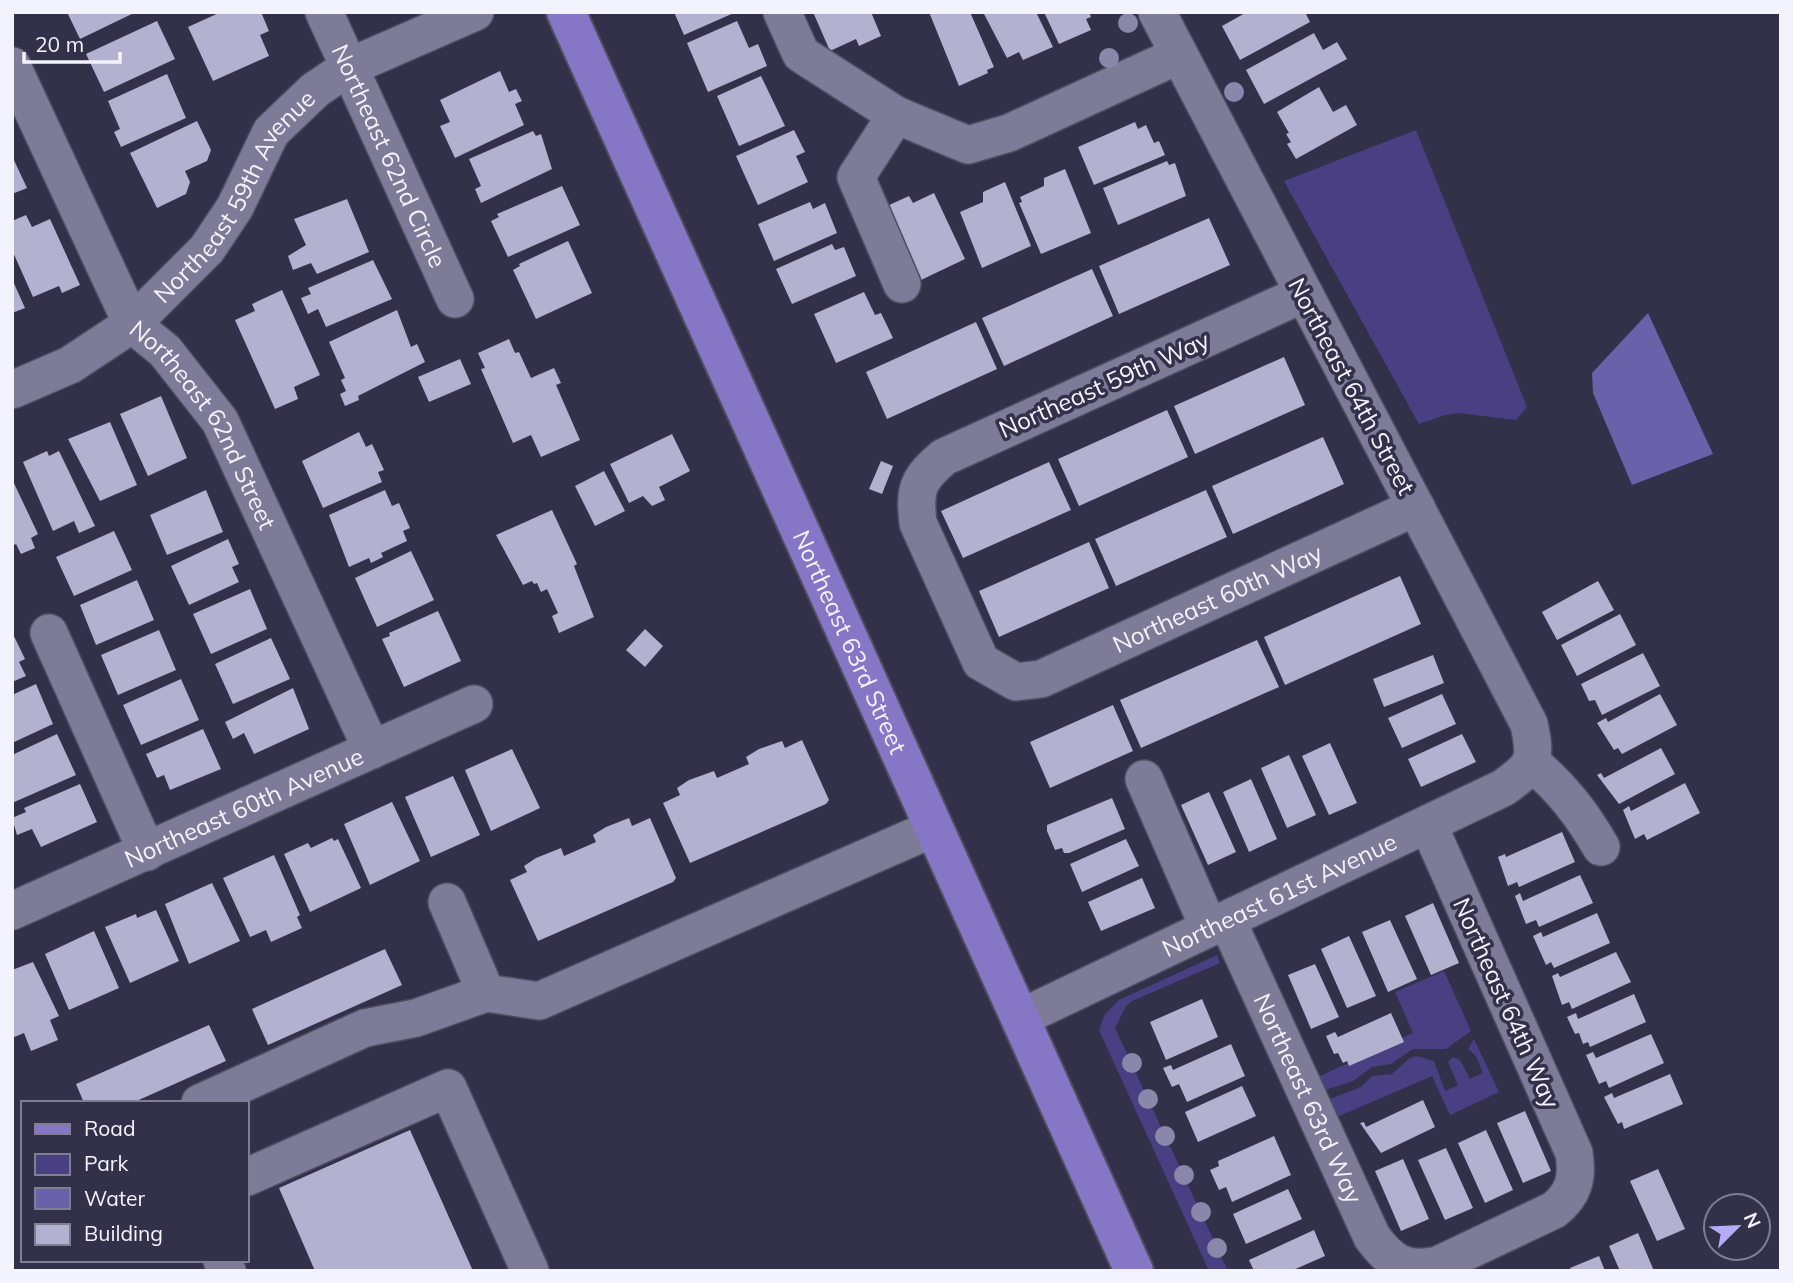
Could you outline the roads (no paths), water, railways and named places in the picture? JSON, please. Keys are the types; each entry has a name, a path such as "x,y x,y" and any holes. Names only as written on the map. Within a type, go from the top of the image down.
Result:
{"main road":[{"name":"Northeast 63rd Street","path":"566,12 1134,1271"}],"street":[{"name":"Northeast 62nd Circle","path":"324,12 455,299"},
{"name":"Northeast 59th Avenue","path":"12,390 70,365 132,324 207,249 235,207 271,132 315,90 349,67 474,12"},
{"path":"782,12 801,54 896,115 968,145 1009,134 1179,55"},
{"name":"Northeast 64th Street","path":"1157,12 1529,724 1535,750 1532,764"},
{"name":"Northeast 62nd Street","path":"12,66 132,324 165,351 220,421 372,750"},
{"path":"896,115 856,177 902,284"},
{"name":"Northeast 59th Way","path":"1016,682 981,662 918,523 916,504 922,476 944,457 1303,293"},
{"name":"Northeast 60th Way","path":"1016,682 1041,679 1416,508"},
{"path":"49,633 147,852"},
{"name":"Northeast 60th Avenue","path":"12,911 474,704"},
{"path":"1532,764 1555,782 1578,809 1601,847"},
{"name":"Northeast 61st Avenue","path":"1020,1018 1503,788 1526,772 1532,764"},
{"name":"Northeast 63rd Way","path":"1144,779 1372,1237 1387,1257 1405,1269"},
{"name":"Northeast 64th Way","path":"1405,1269 1423,1269 1438,1265 1554,1210 1568,1199 1574,1183 1574,1153 1428,824"},
{"path":"204,1101 365,1028 416,1018 486,993 539,1001 934,828"},
{"path":"447,902 486,993"},
{"path":"248,1177 448,1088 530,1271"}],"water":[{"path":"1648,313 1713,454 1632,485 1593,393 1592,373"}]}
